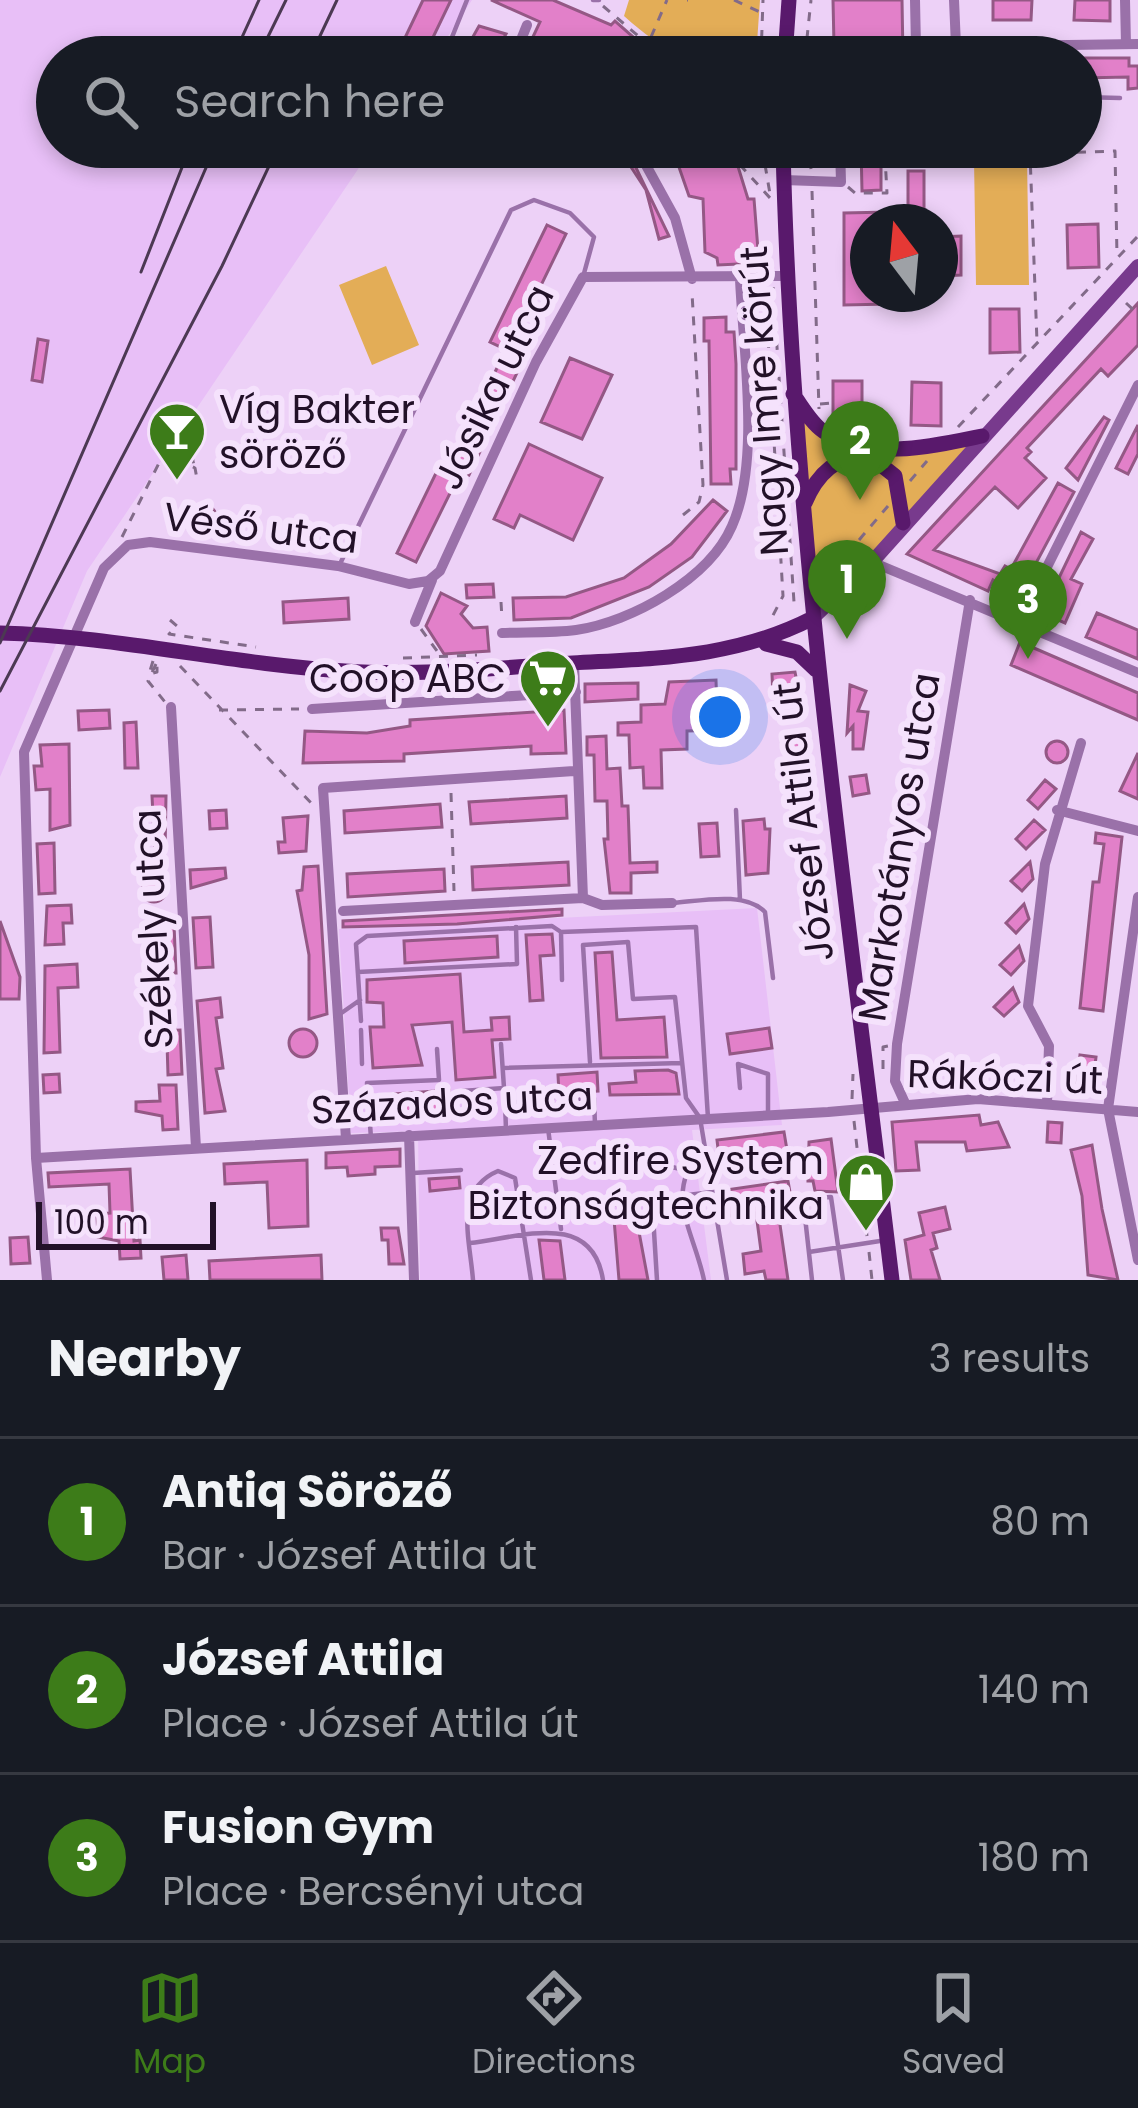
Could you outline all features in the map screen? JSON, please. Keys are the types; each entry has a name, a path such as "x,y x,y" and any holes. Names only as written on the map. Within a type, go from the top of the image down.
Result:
{"main road":[{"path":"786,36 789,0"},
{"name":"Nagy Imre körút","path":"784,168 780,277 812,618"},
{"path":"792,391 823,432 888,449 982,436"},
{"path":"804,506 822,473 847,457 871,457 896,476 903,523"},
{"path":"0,633 52,634 345,671 456,670 706,656 812,618"},
{"name":"József Attila út","path":"812,618 865,1073 861,1108 892,1280"},
{"path":"762,635 797,652 818,673"}],"street":[{"path":"915,0 916,36"},
{"path":"954,0 956,36"},
{"path":"1102,46 1132,44 1125,0"},
{"path":"523,36 527,25"},
{"path":"648,168 675,218 692,279"},
{"path":"784,180 842,182 841,168"},
{"path":"812,618 874,568 903,523 1138,266"},
{"name":"Jósika utca","path":"415,622 430,579 583,277 780,277"},
{"name":"Nagy Imre körút","path":"502,633 578,630 628,613 673,590 705,562 732,527 746,434 740,279"},
{"path":"1020,621 1138,385"},
{"name":"Véső utca","path":"47,1280 37,1158 24,752 104,568 118,551 137,543 338,566 410,584 430,579"},
{"path":"874,568 970,600 1138,673"},
{"name":"Markotányos utca","path":"904,1102 895,1081 897,1045 970,600"},
{"path":"574,663 574,771 583,898"},
{"path":"312,709 576,692"},
{"name":"Székely utca","path":"171,706 196,1148"},
{"path":"1047,1104 1048,1046 1028,1006 1057,810 1082,742"},
{"path":"346,1139 323,788 574,771"},
{"path":"1057,810 1138,830"},
{"path":"1138,897 1108,1109 1138,1260"},
{"path":"343,910 583,898 602,904 672,903"},
{"name":"Rákóczi út","path":"861,1108 978,1099 1138,1112"},
{"name":"Százados utca","path":"37,1158 861,1108"},
{"path":"409,1135 414,1280"}],"lane":[{"path":"452,36 467,0"},
{"path":"1102,98 1120,98"},
{"path":"338,566 511,210 534,200 586,225 594,237 583,277"},
{"path":"736,810 740,900"},
{"path":"672,903 740,900 765,912 773,978"},
{"path":"584,917 584,931"},
{"path":"361,1021 356,944 367,936 552,926 561,932 696,927 704,1118 701,1150 727,1280"},
{"path":"358,972 517,964 516,927"},
{"path":"561,932 562,980"},
{"path":"682,1063 595,1067 590,1062 583,944 628,942 633,999 675,997 686,1098 704,1118"},
{"path":"339,1015 360,1000"},
{"path":"361,1030 362,1064"},
{"path":"340,1042 361,1042"},
{"path":"462,1091 504,1088 501,1044"},
{"path":"371,1138 367,1083 439,1080 437,1048"},
{"path":"503,1068 590,1062"},
{"path":"740,1088 739,1064 768,1074 768,1111"},
{"path":"559,1100 594,1098 595,1124"},
{"path":"506,1130 505,1102 518,1102"},
{"path":"548,1128 561,1229"},
{"path":"701,1150 685,1170 681,1197 684,1227 698,1249 704,1280"},
{"path":"591,1173 663,1165 685,1170"},
{"path":"411,1173 461,1170"},
{"path":"473,1280 466,1199 480,1179 498,1171 515,1178 531,1280"},
{"path":"607,1205 712,1192"},
{"path":"812,1280 803,1199 831,1197 843,1280"},
{"path":"652,1199 655,1221 650,1232 657,1280"},
{"path":"470,1243 561,1229 590,1244 599,1258 603,1280"},
{"path":"809,1252 887,1240"}],"path":[{"path":"596,0 645,36"},
{"path":"652,36 667,0"},
{"path":"734,0 760,12"},
{"path":"761,36 763,0"},
{"path":"807,36 811,0"},
{"path":"1102,151 1114,151 1118,259 1138,236"},
{"path":"743,168 772,200 762,168"},
{"path":"811,168 818,404 823,432"},
{"path":"842,182 855,193 887,193 886,168"},
{"path":"1031,168 1037,344"},
{"path":"780,277 794,602 812,597"},
{"path":"682,514 699,502 703,485 692,279"},
{"path":"1114,292 1138,314"},
{"path":"762,635 783,596 766,303"},
{"path":"818,404 833,403"},
{"path":"137,543 122,539 185,419 197,479"},
{"path":"164,453 195,467"},
{"path":"847,588 858,607 874,568"},
{"path":"501,602 502,633"},
{"path":"271,650 169,634 170,630 177,626 174,620 168,628 173,634 181,671 325,815"},
{"path":"415,622 441,657"},
{"path":"400,658 482,655"},
{"path":"153,660 146,670 149,674 159,668 150,667 148,677 148,681 151,690 171,706"},
{"path":"217,710 312,709"},
{"path":"451,780 455,905"},
{"path":"872,1280 861,1108 851,1075 883,1072 883,1047 897,1045"}],"shaded area":[{"path":"0,0 472,0 448,36 36,36 36,168 359,168 87,571 0,777"},
{"path":"629,0 760,0 757,36 649,36 624,16"},
{"path":"974,168 1027,168 1029,285 976,285"},
{"path":"386,266 419,345 372,365 339,285"},
{"path":"792,391 823,432 888,449 982,436 813,618"},
{"path":"757,908 782,1125 692,1130 711,1280 420,1280 418,1131 351,1133 339,929"}],"building":[{"path":"423,0 451,0 434,36 406,36"},
{"path":"491,0 553,0 611,25 615,21 632,36 533,36 540,22"},
{"path":"833,0 902,0 903,36 834,36"},
{"path":"993,0 1032,0 1031,20 993,20"},
{"path":"1075,0 1110,0 1110,21 1074,20"},
{"path":"479,26 506,34 505,36 473,36"},
{"path":"1102,58 1129,58 1129,66 1138,66 1138,88 1128,89 1128,77 1102,78"},
{"path":"632,168 636,168 669,236 659,239 646,190"},
{"path":"679,168 738,168 748,199 754,199 759,263 718,265 717,258 705,252 703,199 689,196"},
{"path":"861,168 881,168 881,190 862,191"},
{"path":"908,171 924,171 924,204 908,204"},
{"path":"844,213 850,213 850,305 844,305"},
{"path":"1098,224 1099,267 1068,268 1067,225"},
{"path":"547,225 566,234 509,351 490,342"},
{"path":"958,236 961,236 958,275"},
{"path":"1138,303 1138,345 1108,376 1101,369 1027,448 1031,452 1025,458 1046,478 1018,508 995,487 934,550 1000,574 1005,566 1011,569 1058,483 1074,492 1019,595 993,580 988,591 907,554"},
{"path":"990,309 1019,309 1020,352 990,353"},
{"path":"726,317 726,332 734,332 736,469 730,469 731,484 711,484 709,341 704,341 704,318"},
{"path":"38,339 48,341 42,382 32,380"},
{"path":"505,351 523,360 469,475 461,471 416,562 397,553 439,467 448,471"},
{"path":"570,358 612,375 582,439 541,422"},
{"path":"833,381 862,381 862,424 833,423"},
{"path":"912,382 941,383 941,426 911,425"},
{"path":"1104,417 1109,420 1078,480 1066,468"},
{"path":"1138,425 1138,454 1128,474 1116,468"},
{"path":"529,444 602,478 573,540 520,515 514,528 494,519"},
{"path":"713,500 727,511 692,557 649,587 571,618 514,620 513,598 566,597 624,578 671,544"},
{"path":"203,505 213,509 217,519 213,529 203,533 193,529 189,519 193,509"},
{"path":"1081,532 1093,539 1071,579 1082,584 1065,623 1042,613"},
{"path":"493,584 494,597 467,598 466,585"},
{"path":"441,593 467,606 461,614 473,628 487,627 489,651 444,654 426,626"},
{"path":"348,598 349,619 284,623 283,602"},
{"path":"1097,613 1138,630 1138,659 1086,637"},
{"path":"1020,642 1138,693 1138,720 1011,665"},
{"path":"795,672 800,697 773,696 772,674"},
{"path":"716,680 717,712 725,712 725,730 687,731 687,749 661,750 662,788 644,788 643,767 630,768 629,735 618,735 618,723 641,722 641,705 665,704 669,682"},
{"path":"638,683 638,699 585,702 585,684"},
{"path":"850,685 866,691 858,711 868,712 863,749 853,749 853,726 847,733"},
{"path":"109,710 110,728 79,730 78,711"},
{"path":"564,710 566,753 531,754 531,746 404,754 404,761 303,763 305,731 367,733 410,726 410,720"},
{"path":"136,722 138,768 125,768 124,723"},
{"path":"606,736 607,769 620,768 622,806 628,806 630,863 657,862 657,872 631,873 631,893 610,893 604,839 608,839 607,801 595,801 594,755 587,755 587,737"},
{"path":"805,741 811,797 796,799 792,742"},
{"path":"1057,741 1068,752 1057,763 1046,752"},
{"path":"69,744 70,825 50,830 50,789 36,790 34,766 42,766 40,745"},
{"path":"1138,753 1138,799 1120,791"},
{"path":"866,775 869,793 853,796 850,777"},
{"path":"1045,780 1056,789 1038,809 1028,800"},
{"path":"152,796 166,796 165,853 155,854"},
{"path":"566,796 567,818 471,824 469,802"},
{"path":"440,804 442,827 345,833 344,811"},
{"path":"226,810 227,828 210,829 209,811"},
{"path":"308,816 306,851 279,853 278,842 285,842 283,818"},
{"path":"764,819 765,829 770,829 768,873 746,875 743,821"},
{"path":"1034,820 1045,830 1026,849 1016,839"},
{"path":"717,823 719,856 701,857 699,824"},
{"path":"1096,833 1122,837 1103,1011 1080,1008 1093,882 1099,882 1104,844 1095,843"},
{"path":"54,843 55,893 39,894 37,844"},
{"path":"568,862 569,885 473,890 472,867"},
{"path":"1030,862 1033,879 1022,891 1011,881"},
{"path":"318,866 327,1014 309,1019 309,955 297,891 302,890 304,867"},
{"path":"225,868 226,878 191,888 190,870"},
{"path":"444,869 445,891 348,897 347,874"},
{"path":"154,878 166,890 154,902 142,890"},
{"path":"1024,904 1029,919 1016,933 1006,923"},
{"path":"71,905 72,923 63,923 64,944 45,945 47,906"},
{"path":"562,909 562,915 457,924 343,927 343,921"},
{"path":"210,917 213,967 196,968 193,918"},
{"path":"0,921 20,977 19,999 0,999"},
{"path":"174,924 176,973 167,973 167,965 150,966 149,955 160,954 159,925"},
{"path":"552,934 554,955 540,956 543,1000 530,1001 526,935"},
{"path":"497,936 498,957 405,963 404,941"},
{"path":"1019,946 1024,961 1011,975 1000,965"},
{"path":"612,952 617,1020 664,1017 667,1057 601,1058 595,953"},
{"path":"77,964 78,987 58,988 60,1052 44,1053 45,966"},
{"path":"460,974 464,1032 492,1030 491,1018 509,1017 510,1039 492,1040 495,1077 456,1080 452,1022 412,1025 422,1065 373,1068 370,1027 384,1027 383,1003 367,1002 367,980"},
{"path":"1013,988 1019,1002 1004,1016 994,1007"},
{"path":"220,998 222,1017 216,1018 223,1068 216,1069 225,1111 205,1113 197,1001"},
{"path":"769,1028 772,1048 730,1054 727,1034"},
{"path":"303,1029 313,1033 317,1043 313,1053 303,1057 293,1053 289,1043 293,1033"},
{"path":"180,1030 182,1074 168,1075 167,1043 161,1043 160,1031"},
{"path":"1080,1055 1096,1057 1092,1090 1076,1088"},
{"path":"635,1071 676,1073 679,1094 610,1095 609,1084 636,1082"},
{"path":"597,1072 598,1091 559,1093 558,1075"},
{"path":"59,1074 60,1092 44,1093 43,1075"},
{"path":"159,1085 176,1085 178,1129 163,1130 162,1116 136,1111 136,1102 160,1101"},
{"path":"557,1087 552,1102 558,1107 528,1109 527,1096 536,1095 536,1088"},
{"path":"449,1090 451,1113 381,1118 380,1095"},
{"path":"979,1115 981,1125 998,1122 1009,1147 967,1151 965,1142 916,1142 919,1170 896,1171 892,1122"},
{"path":"1048,1122 1062,1123 1061,1143 1047,1142"},
{"path":"784,1132 788,1156 720,1165 717,1140"},
{"path":"831,1139 838,1192 815,1191 813,1181 808,1181 809,1142"},
{"path":"1092,1145 1118,1280 1088,1275 1082,1196 1071,1150"},
{"path":"400,1149 400,1166 375,1167 375,1174 348,1176 347,1167 326,1168 326,1153"},
{"path":"307,1160 308,1226 269,1228 267,1182 225,1184 224,1164"},
{"path":"130,1169 134,1241 140,1240 141,1258 120,1259 119,1241 98,1237 97,1214 110,1213 109,1184 49,1187 48,1173"},
{"path":"459,1177 460,1188 430,1191 429,1179"},
{"path":"788,1181 793,1209 778,1211 788,1280 766,1280 764,1271 745,1274 743,1254 761,1251 756,1213 729,1216 726,1190"},
{"path":"945,1207 950,1229 933,1233 937,1248 931,1250 940,1280 911,1280 905,1240 924,1235 919,1213"},
{"path":"636,1216 648,1280 619,1280 614,1219"},
{"path":"381,1228 398,1228 404,1264 389,1264 388,1240 382,1240"},
{"path":"28,1237 30,1263 11,1264 10,1238"},
{"path":"539,1240 560,1241 565,1280 544,1280"},
{"path":"186,1255 188,1280 164,1280 162,1257"},
{"path":"321,1255 322,1280 210,1280 209,1261"}],"railway":[{"path":"243,36 259,0"},
{"path":"268,36 286,0"},
{"path":"320,36 337,0"},
{"path":"141,272 182,168"},
{"path":"0,643 206,168"},
{"path":"0,691 222,266 268,168"}],"place":[{"name":"Víg Bakter söröző","path":"177,482"},
{"name":"József Attila","path":"860,500"},
{"name":"Antiq Söröző","path":"847,639"},
{"name":"Fusion Gym","path":"1028,659"},
{"name":"Coop ABC","path":"548,729"},
{"name":"Zedfire System Biztonságtechnika","path":"866,1233"}]}
